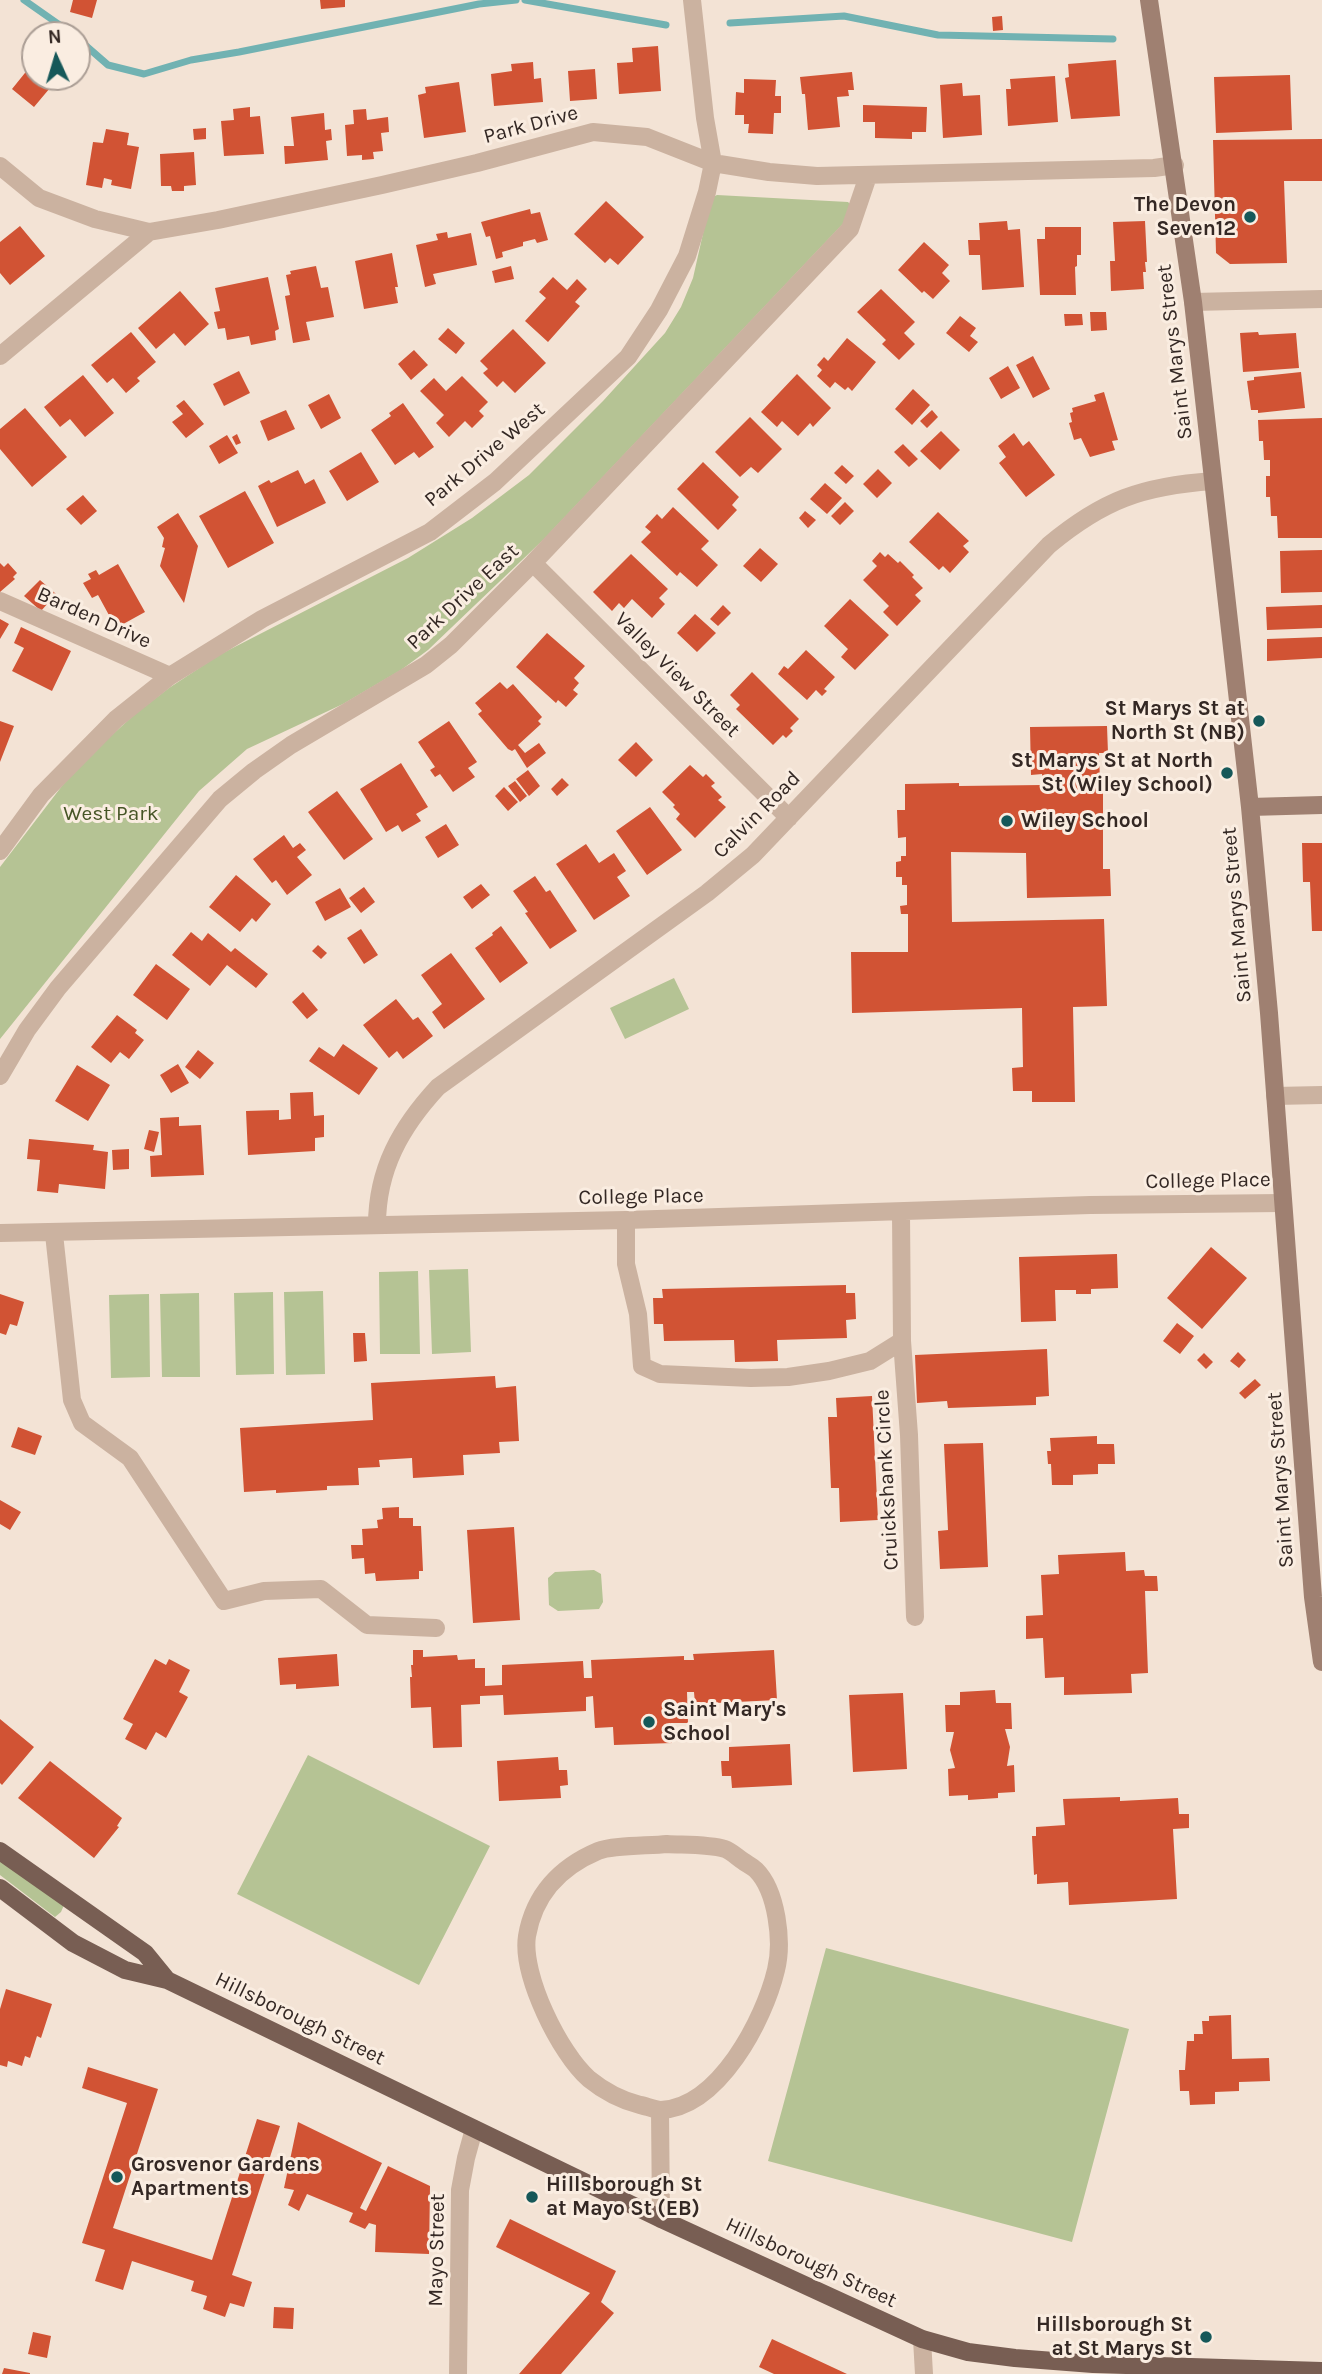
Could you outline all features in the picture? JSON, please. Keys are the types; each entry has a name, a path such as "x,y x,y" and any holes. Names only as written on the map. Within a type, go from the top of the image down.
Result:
{"main road":[{"name":"Saint Marys Street","path":"1149,0 1193,302 1250,807 1322,1662"},
{"path":"1250,807 1322,805"},
{"name":"Hillsborough Street","path":"0,1851 145,1953 167,1980"},
{"name":"Hillsborough Street","path":"0,1888 73,1943 125,1970 167,1980 661,2220 922,2339 968,2352 1028,2360 1322,2371"}],"street":[{"name":"Park Drive West","path":"0,851 41,795 116,719 170,676 262,619 430,532 495,482 628,357 659,310 687,256 713,163 705,118 692,0"},
{"name":"Park Drive","path":"0,166 39,198 94,219 149,232 382,185 593,132 647,137 713,163 817,176 1175,165"},
{"name":"Park Drive East","path":"0,1076 27,1030 58,988 220,799 291,745 426,665 451,645 533,563 850,229 868,176"},
{"path":"0,356 149,232"},
{"path":"1193,302 1322,299"},
{"name":"Calvin Road","path":"377,1225 383,1173 391,1154 414,1114 438,1087 707,893 753,855 1020,575 1070,527 1113,501 1137,493 1161,487 1213,481"},
{"name":"Valley View Street","path":"533,563 789,818"},
{"name":"Barden Drive","path":"0,601 170,676"},
{"path":"1275,1096 1322,1095"},
{"name":"College Place","path":"0,1233 54,1234 901,1213 1090,1205 1282,1203"},
{"name":"Cruickshank Circle","path":"901,1213 902,1341 909,1435 915,1617"},
{"name":"Cruickshank Circle","path":"626,1220 626,1264 638,1314 642,1366 660,1374 788,1377 870,1361 902,1341"},
{"path":"54,1234 72,1400 82,1423 130,1458 224,1601 264,1591 321,1589 367,1625 436,1628"},
{"path":"667,1844 726,1849 757,1870 776,1908 779,1944 777,1969 765,2005 739,2053 721,2077 691,2102 660,2110 620,2100 588,2078 567,2052 543,2008 530,1974 527,1938 538,1901 561,1873 601,1850 667,1844"},
{"path":"660,2110 661,2220"},
{"name":"Mayo Street","path":"458,2374 460,2190 474,2129"},
{"path":"922,2339 924,2374"}],"green space":[{"name":"West Park","path":"717,195 848,202 856,210 544,539 428,650 401,670 343,704 247,749 199,791 0,1039 0,867 65,782 135,714 169,688 219,655 408,558 472,518 529,475 603,401 665,333 681,307 693,278 711,198"},
{"path":"674,978 689,1009 625,1039 610,1008"},
{"path":"468,1269 471,1352 432,1354 429,1270"},
{"path":"418,1271 420,1354 380,1354 379,1272"},
{"path":"323,1291 325,1374 286,1375 284,1292"},
{"path":"273,1292 274,1374 236,1375 234,1293"},
{"path":"199,1293 200,1377 162,1377 160,1294"},
{"path":"149,1294 150,1377 111,1378 109,1295"},
{"path":"594,1570 601,1574 603,1602 599,1609 558,1611 549,1605 548,1578 555,1572"},
{"path":"308,1755 490,1846 419,1985 237,1894"},
{"path":"0,1861 64,1905 61,1912 55,1917 0,1875"},
{"path":"826,1948 1129,2029 1072,2242 768,2161"}],"building":[{"path":"73,0 97,0 92,18 70,12"},
{"path":"320,0 345,0 345,7 321,9"},
{"path":"1002,16 1003,30 993,31 992,17"},
{"path":"658,46 661,91 619,94 617,63 633,62 632,48"},
{"path":"1116,60 1120,116 1071,119 1065,78 1069,77 1068,64"},
{"path":"533,62 534,79 541,78 543,102 494,106 491,74 512,71 511,64"},
{"path":"595,69 597,99 570,101 568,71"},
{"path":"852,72 854,90 848,90 849,96 837,97 840,127 808,130 805,94 802,94 800,77"},
{"path":"1290,75 1292,130 1216,133 1214,77"},
{"path":"1055,76 1058,122 1008,126 1006,89 1011,89 1010,79"},
{"path":"21,78 21,91 47,91 34,107 12,89"},
{"path":"744,79 776,80 775,96 781,96 781,113 774,113 773,134 748,133 749,124 744,124 744,115 735,115 736,92 744,93"},
{"path":"459,82 466,132 424,138 418,95 426,93 425,87"},
{"path":"962,83 963,96 980,95 982,135 943,138 940,85"},
{"path":"863,105 927,107 926,132 912,132 912,139 875,138 875,122 863,122"},
{"path":"250,107 250,117 260,116 264,154 224,156 221,121 234,120 233,109"},
{"path":"366,109 367,120 388,117 389,132 381,133 383,151 373,152 374,159 362,160 362,155 347,156 345,125 354,124 353,110"},
{"path":"324,113 325,130 331,129 332,140 326,141 328,160 285,164 284,146 294,146 291,117"},
{"path":"206,128 206,139 194,140 193,129"},
{"path":"106,129 129,133 127,145 139,147 131,189 111,185 112,180 104,178 102,188 86,185 93,142 103,143"},
{"name":"The Devon Seven12","path":"1322,139 1322,181 1284,181 1287,263 1230,264 1216,253 1213,140"},
{"path":"194,152 196,185 184,186 184,191 172,191 171,186 161,186 160,154"},
{"path":"606,201 644,237 618,265 610,258 605,263 574,234"},
{"path":"530,209 531,214 540,212 548,240 537,243 535,239 523,242 523,246 502,252 503,257 496,259 490,236 486,237 481,222"},
{"path":"1007,221 1008,230 1020,229 1024,287 982,290 980,255 969,255 968,240 980,240 979,223"},
{"path":"1145,221 1147,262 1146,272 1143,272 1144,289 1111,291 1110,261 1115,261 1113,222"},
{"path":"20,226 45,256 10,285 0,273 0,242"},
{"path":"1045,227 1081,227 1081,255 1077,255 1075,267 1076,295 1040,295 1037,239 1045,239"},
{"path":"447,232 448,238 471,233 477,265 433,274 436,284 425,287 416,245 438,240 436,234"},
{"path":"924,242 949,265 942,273 950,281 933,299 924,291 922,293 898,270"},
{"path":"392,253 398,303 364,309 355,261"},
{"path":"316,266 321,288 328,287 334,317 306,322 310,340 293,343 285,296 290,295 286,275 291,274 290,271"},
{"path":"511,266 514,279 495,283 492,271"},
{"path":"268,277 279,329 275,331 276,340 251,345 249,336 227,340 225,328 218,329 214,312 220,311 215,288"},
{"path":"553,277 567,290 577,279 587,289 575,302 580,306 548,342 525,321 546,298 539,292"},
{"path":"881,289 915,322 904,333 915,344 899,360 882,344 886,340 857,312"},
{"path":"180,291 209,324 185,346 174,333 156,349 138,328"},
{"path":"1090,312 1106,312 1107,330 1091,331"},
{"path":"1064,314 1082,314 1083,325 1065,326"},
{"path":"960,316 976,328 970,336 978,342 969,352 946,333"},
{"path":"448,328 465,343 456,354 438,339"},
{"path":"513,329 546,363 515,393 503,381 497,387 483,373 488,369 480,361"},
{"path":"131,332 156,362 137,378 140,381 126,393 113,378 107,383 91,365"},
{"path":"1258,332 1259,335 1296,333 1299,368 1243,372 1240,333"},
{"path":"847,338 876,362 852,391 848,387 845,390 835,382 830,388 817,376 822,370 817,365 824,357 828,361"},
{"path":"414,350 428,365 411,380 398,364"},
{"path":"1033,356 1050,389 1033,398 1016,365"},
{"path":"1008,366 1020,388 1001,399 989,378"},
{"path":"239,371 250,393 224,406 213,384"},
{"path":"1301,372 1305,408 1258,413 1258,410 1251,410 1247,381 1254,380 1254,377"},
{"path":"797,374 831,408 813,427 810,423 798,436 782,421 777,427 761,412"},
{"path":"83,375 114,413 85,437 70,419 60,427 44,407"},
{"path":"462,376 488,402 479,411 484,416 472,428 465,421 449,437 436,423 444,415 420,391 434,378 446,391"},
{"path":"913,389 930,405 912,425 895,409"},
{"path":"1104,392 1118,440 1112,441 1115,450 1090,457 1081,438 1074,440 1069,423 1072,422 1070,413 1073,412 1072,408 1096,401 1094,395"},
{"path":"329,394 341,418 321,429 308,405"},
{"path":"184,400 204,424 186,438 172,422 183,414 176,406"},
{"path":"403,403 434,447 419,458 414,452 395,465 371,430 391,416 389,413"},
{"path":"25,408 67,457 32,487 0,449 0,429"},
{"path":"286,410 295,429 268,441 260,421"},
{"path":"932,410 938,417 927,428 920,421"},
{"path":"750,417 782,449 758,473 751,467 740,477 715,452"},
{"path":"1322,418 1322,538 1278,538 1277,516 1271,516 1270,497 1266,497 1266,476 1270,476 1270,460 1264,460 1263,441 1259,441 1258,420"},
{"path":"941,431 960,450 940,470 920,451"},
{"path":"1014,433 1023,446 1029,441 1055,475 1026,497 999,463 1006,457 998,446"},
{"path":"237,434 241,443 236,445 232,437"},
{"path":"227,435 238,453 219,464 209,446"},
{"path":"903,444 918,459 909,467 894,452"},
{"path":"361,452 379,482 347,501 329,471"},
{"path":"703,462 739,497 732,505 737,510 718,530 677,489"},
{"path":"842,465 854,476 846,484 834,473"},
{"path":"878,469 892,483 877,498 863,484"},
{"path":"298,470 305,484 314,479 326,503 277,527 258,486"},
{"path":"825,483 842,498 827,514 810,499"},
{"path":"245,491 274,543 228,568 199,516"},
{"path":"83,495 97,511 81,525 66,509"},
{"path":"845,502 854,511 840,525 831,516"},
{"path":"673,507 709,541 701,549 718,565 697,587 680,572 677,576 641,542 651,532 645,527 657,514 662,519"},
{"path":"805,511 816,520 808,528 799,518"},
{"path":"938,512 969,541 963,546 969,552 950,573 943,566 939,570 909,542"},
{"path":"178,513 198,546 184,603 160,566 165,548 162,547 164,538 157,527"},
{"path":"760,548 778,564 761,582 743,566"},
{"path":"1322,550 1322,592 1281,593 1280,551"},
{"path":"880,552 885,557 888,554 898,563 900,561 923,588 915,595 921,601 897,626 883,612 889,606 863,580 877,566 872,561"},
{"path":"631,554 668,589 659,598 665,604 652,618 632,599 624,608 619,603 612,611 593,592"},
{"path":"0,563 4,567 8,563 17,573 13,577 15,579 0,592"},
{"path":"118,564 145,612 116,628 98,595 92,598 83,583 91,579 88,574 96,570 99,575"},
{"path":"40,580 56,594 41,611 24,596"},
{"path":"850,599 889,635 855,670 841,657 848,649 824,626"},
{"path":"723,605 731,613 718,626 710,619"},
{"path":"1322,605 1322,628 1267,630 1266,607"},
{"path":"695,614 716,633 697,652 677,633"},
{"path":"0,619 9,624 0,639"},
{"path":"21,627 71,651 52,691 12,671 24,648 14,643"},
{"path":"547,633 585,666 574,678 579,683 573,690 578,694 566,707 558,700 556,703 516,667"},
{"path":"1322,637 1322,658 1267,661 1267,639"},
{"path":"806,650 835,677 824,689 827,691 822,696 816,690 807,700 778,674 784,666 788,669"},
{"path":"752,672 799,719 790,728 793,731 786,738 783,735 773,745 736,709 740,705 730,695"},
{"path":"500,682 507,689 513,684 542,717 538,721 541,724 518,745 525,753 539,743 546,753 527,768 515,749 508,749 478,714 482,711 475,703"},
{"path":"0,721 14,726 0,762"},
{"path":"449,721 477,762 468,768 475,777 453,792 440,774 435,777 430,770 435,767 418,742"},
{"path":"1107,726 1108,753 1099,753 1100,782 1103,782 1103,869 1110,869 1111,896 1027,898 1026,853 951,852 952,922 1104,919 1107,1006 1073,1007 1075,1102 1032,1102 1032,1091 1013,1091 1012,1068 1023,1067 1022,1008 852,1013 851,952 908,952 908,914 901,914 900,906 907,905 907,885 902,885 902,877 896,877 896,862 901,861 901,856 906,856 906,837 898,838 897,810 905,810 905,784 1042,785 1042,774 1031,775 1030,727"},
{"path":"636,742 653,760 636,777 618,760"},
{"path":"401,763 428,807 416,814 421,821 402,832 398,825 386,832 360,789"},
{"path":"690,765 703,777 706,774 715,783 711,786 722,797 718,800 726,807 695,838 676,819 680,814 662,792"},
{"path":"528,770 540,786 529,796 516,779"},
{"path":"562,778 569,785 557,796 551,789"},
{"path":"515,781 527,796 520,802 508,786"},
{"path":"504,787 518,802 508,811 495,796"},
{"path":"337,791 373,839 344,860 308,812"},
{"path":"650,807 682,850 647,875 616,831"},
{"path":"446,824 459,845 438,858 425,837"},
{"path":"284,835 293,848 300,843 306,850 297,857 312,875 287,895 276,880 272,883 253,859"},
{"path":"1302,843 1322,843 1322,931 1312,931 1310,882 1303,882"},
{"path":"586,844 599,863 614,853 626,871 617,877 630,896 594,920 556,864"},
{"path":"236,875 271,904 256,922 252,918 240,932 209,907"},
{"path":"535,876 546,892 550,890 577,931 550,949 513,891"},
{"path":"481,884 490,895 472,909 463,897"},
{"path":"364,887 375,902 361,913 349,898"},
{"path":"340,888 351,907 325,921 315,902"},
{"path":"501,926 528,963 500,983 475,948"},
{"path":"361,929 378,955 364,964 347,938"},
{"path":"191,932 202,941 208,933 231,952 235,948 268,974 256,988 227,965 210,986 172,955"},
{"path":"318,945 327,953 321,959 312,951"},
{"path":"451,953 485,999 444,1029 432,1012 442,1004 421,975"},
{"path":"156,964 190,989 167,1020 133,995"},
{"path":"303,992 318,1010 307,1019 292,1002"},
{"path":"396,999 413,1020 418,1017 433,1036 403,1059 397,1051 389,1058 363,1025"},
{"path":"117,1015 137,1030 135,1033 144,1040 129,1059 120,1052 111,1063 91,1047"},
{"path":"343,1044 378,1068 359,1095 309,1061 319,1047 334,1057"},
{"path":"198,1050 214,1063 200,1079 185,1067"},
{"path":"178,1064 189,1083 171,1093 160,1075"},
{"path":"77,1065 110,1085 88,1121 55,1101"},
{"path":"313,1092 314,1116 324,1115 324,1137 315,1138 315,1151 248,1155 246,1111 279,1110 279,1120 291,1119 290,1093"},
{"path":"179,1117 179,1126 201,1125 204,1175 151,1177 150,1156 162,1155 160,1118"},
{"path":"149,1130 159,1132 154,1152 144,1149"},
{"path":"29,1139 94,1145 93,1150 108,1152 105,1189 59,1184 58,1193 37,1191 40,1160 27,1159"},
{"path":"129,1149 129,1169 113,1170 112,1150"},
{"path":"1211,1247 1247,1278 1202,1329 1167,1298"},
{"path":"1117,1254 1118,1288 1091,1289 1091,1294 1076,1294 1076,1290 1055,1290 1056,1321 1021,1322 1019,1257"},
{"path":"846,1285 846,1293 855,1293 856,1319 846,1320 847,1338 777,1340 778,1361 735,1362 734,1340 664,1341 663,1324 654,1324 653,1298 663,1298 662,1289"},
{"path":"0,1294 24,1302 17,1326 10,1324 6,1335 0,1333"},
{"path":"1177,1323 1194,1336 1180,1354 1163,1341"},
{"path":"353,1333 365,1333 367,1361 354,1362"},
{"path":"1047,1349 1049,1396 1036,1397 1036,1405 948,1408 947,1401 917,1403 915,1355"},
{"path":"1238,1352 1246,1360 1239,1368 1230,1361"},
{"path":"1204,1353 1213,1362 1206,1369 1197,1360"},
{"path":"495,1376 496,1388 516,1386 519,1441 499,1442 500,1453 463,1455 464,1475 413,1478 412,1458 379,1460 380,1467 358,1468 359,1485 327,1486 327,1490 244,1492 240,1428 373,1420 371,1383"},
{"path":"1255,1379 1261,1385 1245,1399 1239,1393"},
{"path":"872,1396 878,1520 840,1522 839,1488 831,1488 828,1417 837,1417 836,1398"},
{"path":"18,1427 42,1436 35,1455 11,1447"},
{"path":"1097,1436 1097,1444 1114,1444 1115,1464 1098,1464 1098,1474 1073,1475 1073,1485 1052,1485 1047,1451 1051,1451 1050,1438"},
{"path":"983,1443 988,1567 940,1569 938,1531 948,1530 944,1444"},
{"path":"0,1500 21,1512 10,1530 0,1524"},
{"path":"399,1507 399,1518 413,1518 413,1526 421,1526 423,1571 419,1571 419,1579 376,1581 375,1573 365,1574 364,1558 352,1559 351,1545 363,1545 362,1529 378,1528 377,1520 383,1519 382,1508"},
{"path":"514,1527 520,1620 473,1623 467,1530"},
{"path":"1125,1552 1126,1571 1144,1570 1145,1576 1157,1576 1158,1591 1145,1591 1148,1673 1131,1674 1132,1693 1064,1695 1064,1677 1045,1678 1043,1638 1026,1639 1026,1616 1043,1615 1041,1575 1059,1574 1058,1555"},
{"path":"413,1650 423,1650 423,1657 457,1655 458,1660 475,1659 475,1668 485,1668 485,1686 502,1685 502,1665 583,1661 584,1678 592,1678 591,1660 684,1656 684,1660 694,1660 693,1654 774,1650 777,1700 695,1704 694,1692 687,1692 688,1723 671,1723 672,1743 614,1745 613,1727 595,1728 593,1696 586,1697 586,1711 504,1715 503,1695 480,1696 480,1704 461,1705 462,1747 433,1748 431,1707 411,1708"},
{"path":"337,1654 339,1686 296,1689 296,1684 280,1685 278,1658"},
{"path":"155,1659 166,1665 169,1659 190,1670 179,1692 188,1697 166,1738 156,1732 146,1750 125,1739 133,1724 123,1719"},
{"path":"995,1690 996,1703 1011,1703 1012,1729 1005,1729 1010,1747 1007,1766 1014,1765 1015,1792 998,1793 998,1798 968,1800 968,1795 949,1796 948,1769 955,1768 950,1750 954,1732 946,1732 945,1705 960,1705 960,1692"},
{"path":"903,1693 907,1769 853,1772 849,1695"},
{"path":"0,1719 34,1747 2,1785 0,1783"},
{"path":"790,1744 792,1785 732,1788 731,1776 722,1776 721,1761 729,1761 729,1747"},
{"path":"558,1757 559,1770 567,1770 568,1785 560,1786 561,1798 499,1801 497,1761"},
{"path":"50,1761 122,1818 117,1826 119,1827 94,1858 18,1798"},
{"path":"1120,1797 1120,1801 1178,1798 1179,1814 1189,1814 1189,1828 1173,1829 1177,1899 1069,1905 1068,1882 1037,1884 1032,1836 1036,1836 1036,1827 1065,1825 1063,1799"},
{"path":"6,1989 52,2004 41,2038 37,2036 30,2058 25,2056 22,2066 8,2061 7,2067 0,2065 0,2009"},
{"path":"1231,2015 1232,2059 1269,2058 1270,2081 1239,2082 1239,2091 1215,2092 1215,2104 1190,2105 1189,2091 1180,2091 1179,2070 1185,2070 1187,2041 1194,2041 1194,2034 1203,2034 1202,2021 1209,2021 1209,2016"},
{"name":"Grosvenor Gardens Apartments","path":"88,2067 158,2089 113,2228 212,2260 257,2119 280,2126 232,2275 252,2282 244,2307 230,2303 225,2317 203,2309 207,2296 191,2291 194,2281 132,2261 123,2290 95,2281 105,2250 82,2243 127,2103 82,2088"},
{"path":"298,2122 382,2163 360,2208 366,2211 388,2166 430,2186 429,2254 375,2252 376,2225 369,2223 365,2229 349,2222 353,2213 307,2194 299,2211 288,2205 294,2190 284,2188"},
{"path":"510,2219 616,2271 601,2302 614,2313 561,2374 519,2374 590,2293 496,2247"},
{"path":"274,2307 294,2308 293,2329 273,2328"},
{"path":"33,2332 51,2336 47,2358 28,2354"},
{"path":"772,2339 847,2374 774,2374 759,2367"},
{"path":"4,2368 30,2373 30,2374 2,2374"}],"waterway":[{"path":"24,0 54,21"},
{"path":"91,50 108,65 144,74 191,60 479,4 516,0"},
{"path":"525,0 666,25"},
{"path":"730,23 844,16 938,35 1113,39"}],"place":[{"name":"The Devon Seven12","path":"1250,217"},
{"name":"St Marys St at North St (NB)","path":"1259,721"},
{"name":"St Marys St at North St (Wiley School)","path":"1227,773"},
{"name":"Wiley School","path":"1007,821"},
{"name":"Saint Mary's School","path":"649,1722"},
{"name":"Grosvenor Gardens Apartments","path":"117,2177"},
{"name":"Hillsborough St at Mayo St (EB)","path":"532,2197"},
{"name":"Hillsborough St at St Marys St","path":"1206,2337"}]}
